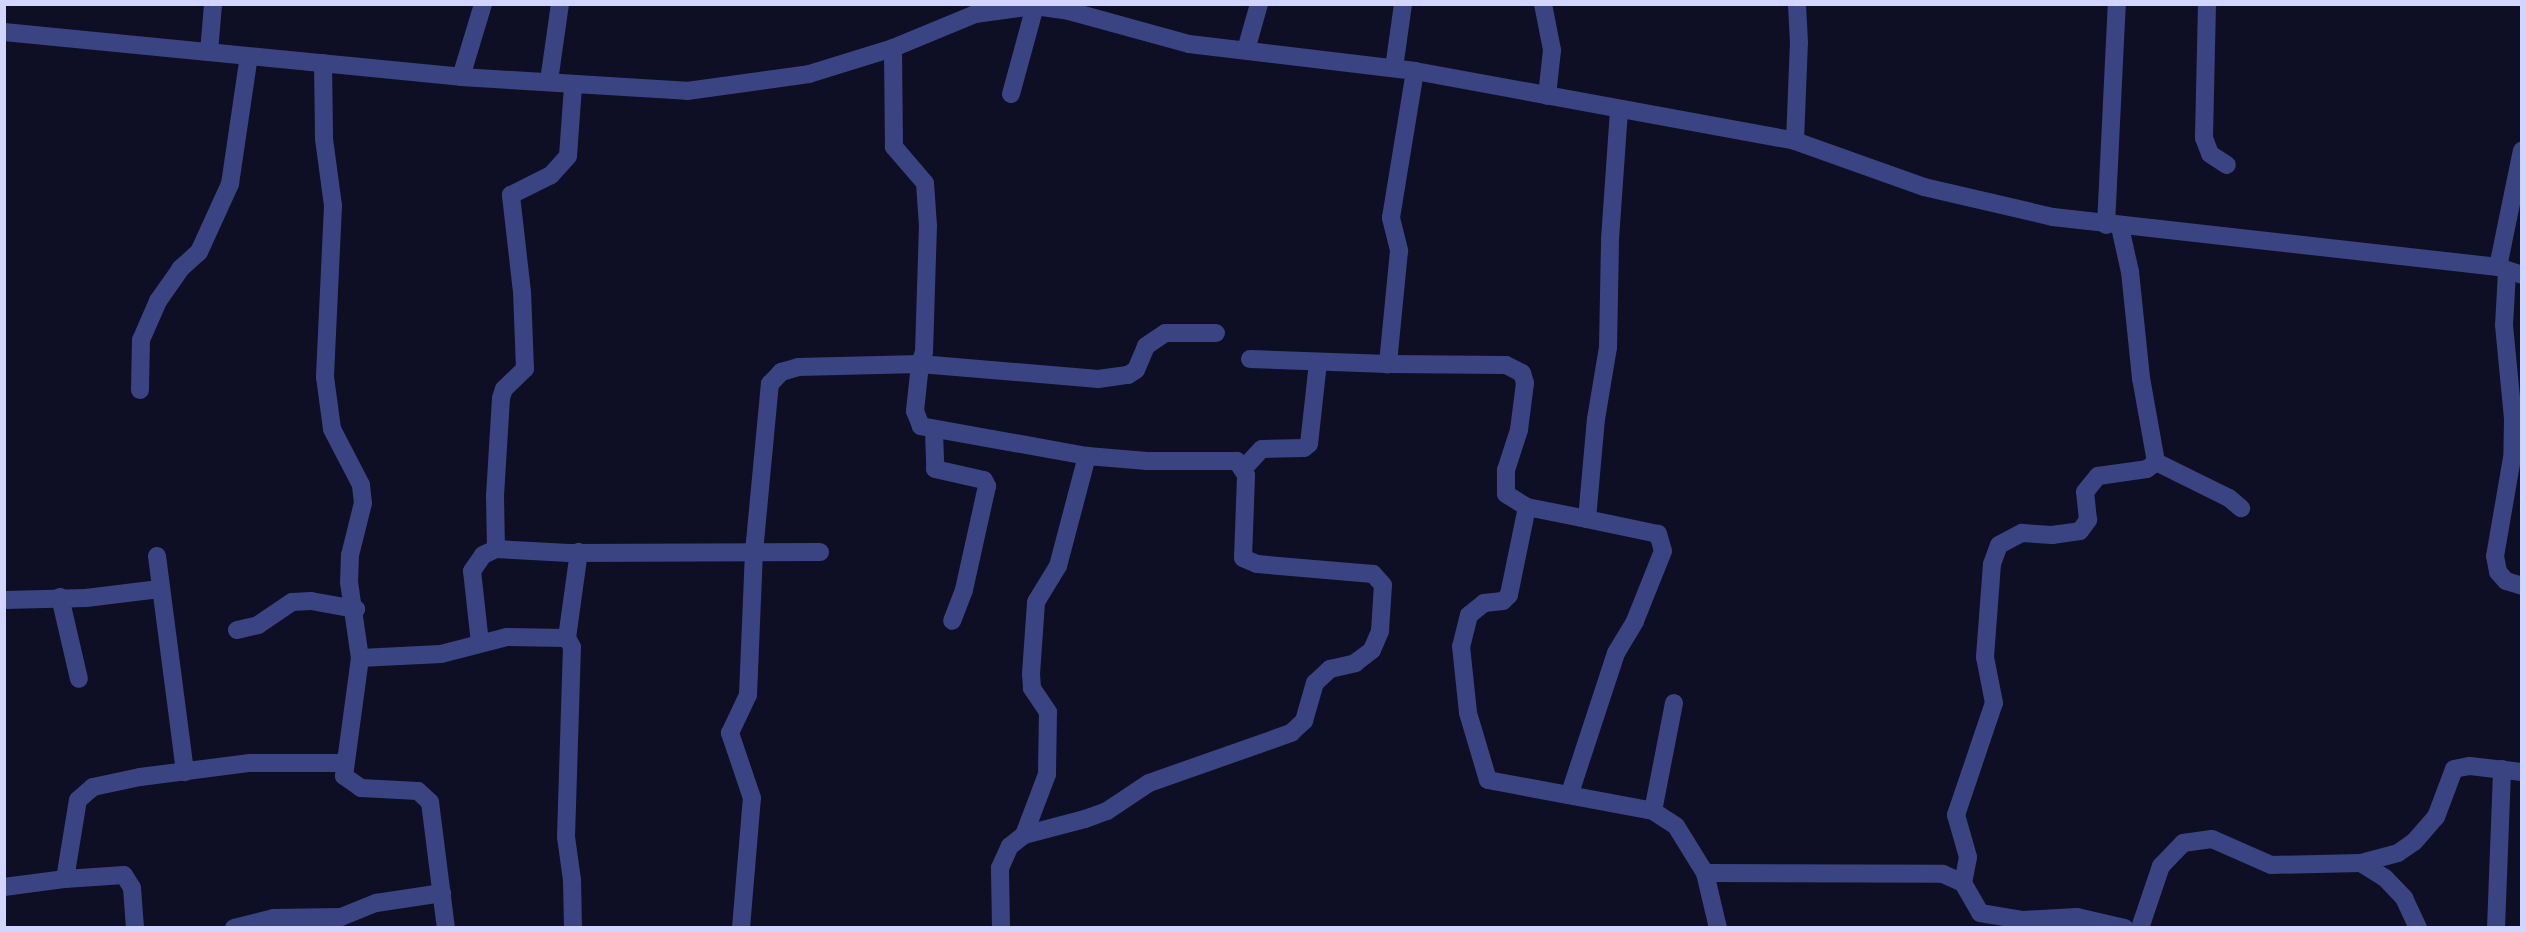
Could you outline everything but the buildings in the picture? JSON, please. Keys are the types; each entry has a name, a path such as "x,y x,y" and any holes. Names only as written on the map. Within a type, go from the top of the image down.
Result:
{"street":[{"path":"209,52 213,4"},
{"path":"461,77 483,4"},
{"path":"549,81 560,4"},
{"path":"1246,50 1259,4"},
{"path":"1394,68 1403,4"},
{"path":"1543,4 1552,50 1547,96"},
{"path":"1795,141 1799,54 1797,4"},
{"path":"2117,4 2113,226 2130,272 2140,378 2156,462"},
{"path":"2207,4 2204,138 2210,154 2228,165"},
{"path":"4,32 461,77 549,81 573,86 687,91 739,86 809,74 892,48 974,9 1035,6 1069,8 1189,44 1415,71 1795,141 1924,187 1993,206 2113,226 2509,271"},
{"path":"1011,94 1035,6"},
{"path":"892,48 894,147 925,183 928,226 926,329 915,419 921,426 934,431 1087,456 1147,461 1237,461 1244,468"},
{"path":"140,390 141,340 158,301 180,269 199,252 230,183 249,56"},
{"path":"323,63 324,139 333,206 326,377 332,429 361,485 363,503 349,570 356,609 360,658 343,763 349,783 361,788 424,794 430,802 446,927"},
{"path":"1388,364 1398,251 1391,218 1415,71"},
{"path":"496,549 495,496 501,398 504,389 525,369 522,292 511,195 550,175 568,156 573,86"},
{"path":"1587,519 1596,419 1608,347 1610,239 1620,110"},
{"path":"2522,150 2504,325 2513,419 2512,458 2495,556 2498,572 2506,580 2522,586"},
{"path":"741,927 752,798 730,733 748,694 754,552 770,384 781,372 818,364 920,364 1098,379 1128,375 1136,370 1146,346 1165,333 1216,333"},
{"path":"1250,359 1506,365 1522,374 1525,383 1519,430 1504,484 1506,494 1527,507 1658,534 1663,551 1635,621 1616,653 1570,793"},
{"path":"1002,927 1000,868 1010,846 1024,835 1085,819 1149,783 1291,733 1304,721 1315,683 1330,669 1355,663 1372,650 1380,631 1383,585 1379,578 1373,574 1257,564 1243,558 1244,468 1262,449 1304,448 1309,444 1317,362"},
{"path":"934,431 934,469 984,480 987,486 966,581 952,621"},
{"path":"1024,835 1047,774 1048,712 1032,688 1036,602 1058,566 1087,456"},
{"path":"2156,462 2229,498 2241,508"},
{"path":"1963,883 1968,856 1956,815 1994,703 1985,657 1992,564 1999,545 2022,533 2052,536 2080,531 2088,520 2085,492 2098,476 2147,469 2156,462"},
{"path":"1527,507 1509,595 1503,601 1484,603 1469,615 1461,646 1461,675 1488,780 1570,793 1653,811 1676,826 1705,873 1718,927"},
{"path":"480,643 472,571 483,555 496,549 579,552 820,552"},
{"path":"573,927 572,880 566,837 572,647 567,638 579,552"},
{"path":"157,556 159,590 184,772"},
{"path":"5,603 159,590"},
{"path":"60,597 79,679"},
{"path":"237,630 258,625 292,602 311,601 356,609"},
{"path":"360,658 432,656 507,637 567,638"},
{"path":"1653,811 1674,703"},
{"path":"65,879 72,820 84,793 140,777 250,764 343,763"},
{"path":"2140,927 2161,866 2173,850 2195,839 2212,839 2271,865 2361,863 2398,853 2414,842 2436,817 2454,769 2470,766 2522,772"},
{"path":"2490,926 2502,770"},
{"path":"2361,863 2385,878 2404,898 2418,927"},
{"path":"1705,873 1908,871 1943,874 1963,883 1980,913 2023,920 2077,917 2125,927"},
{"path":"4,887 65,879 124,875 132,888 135,927"},
{"path":"234,927 274,918 341,917 376,903 442,894"}]}
